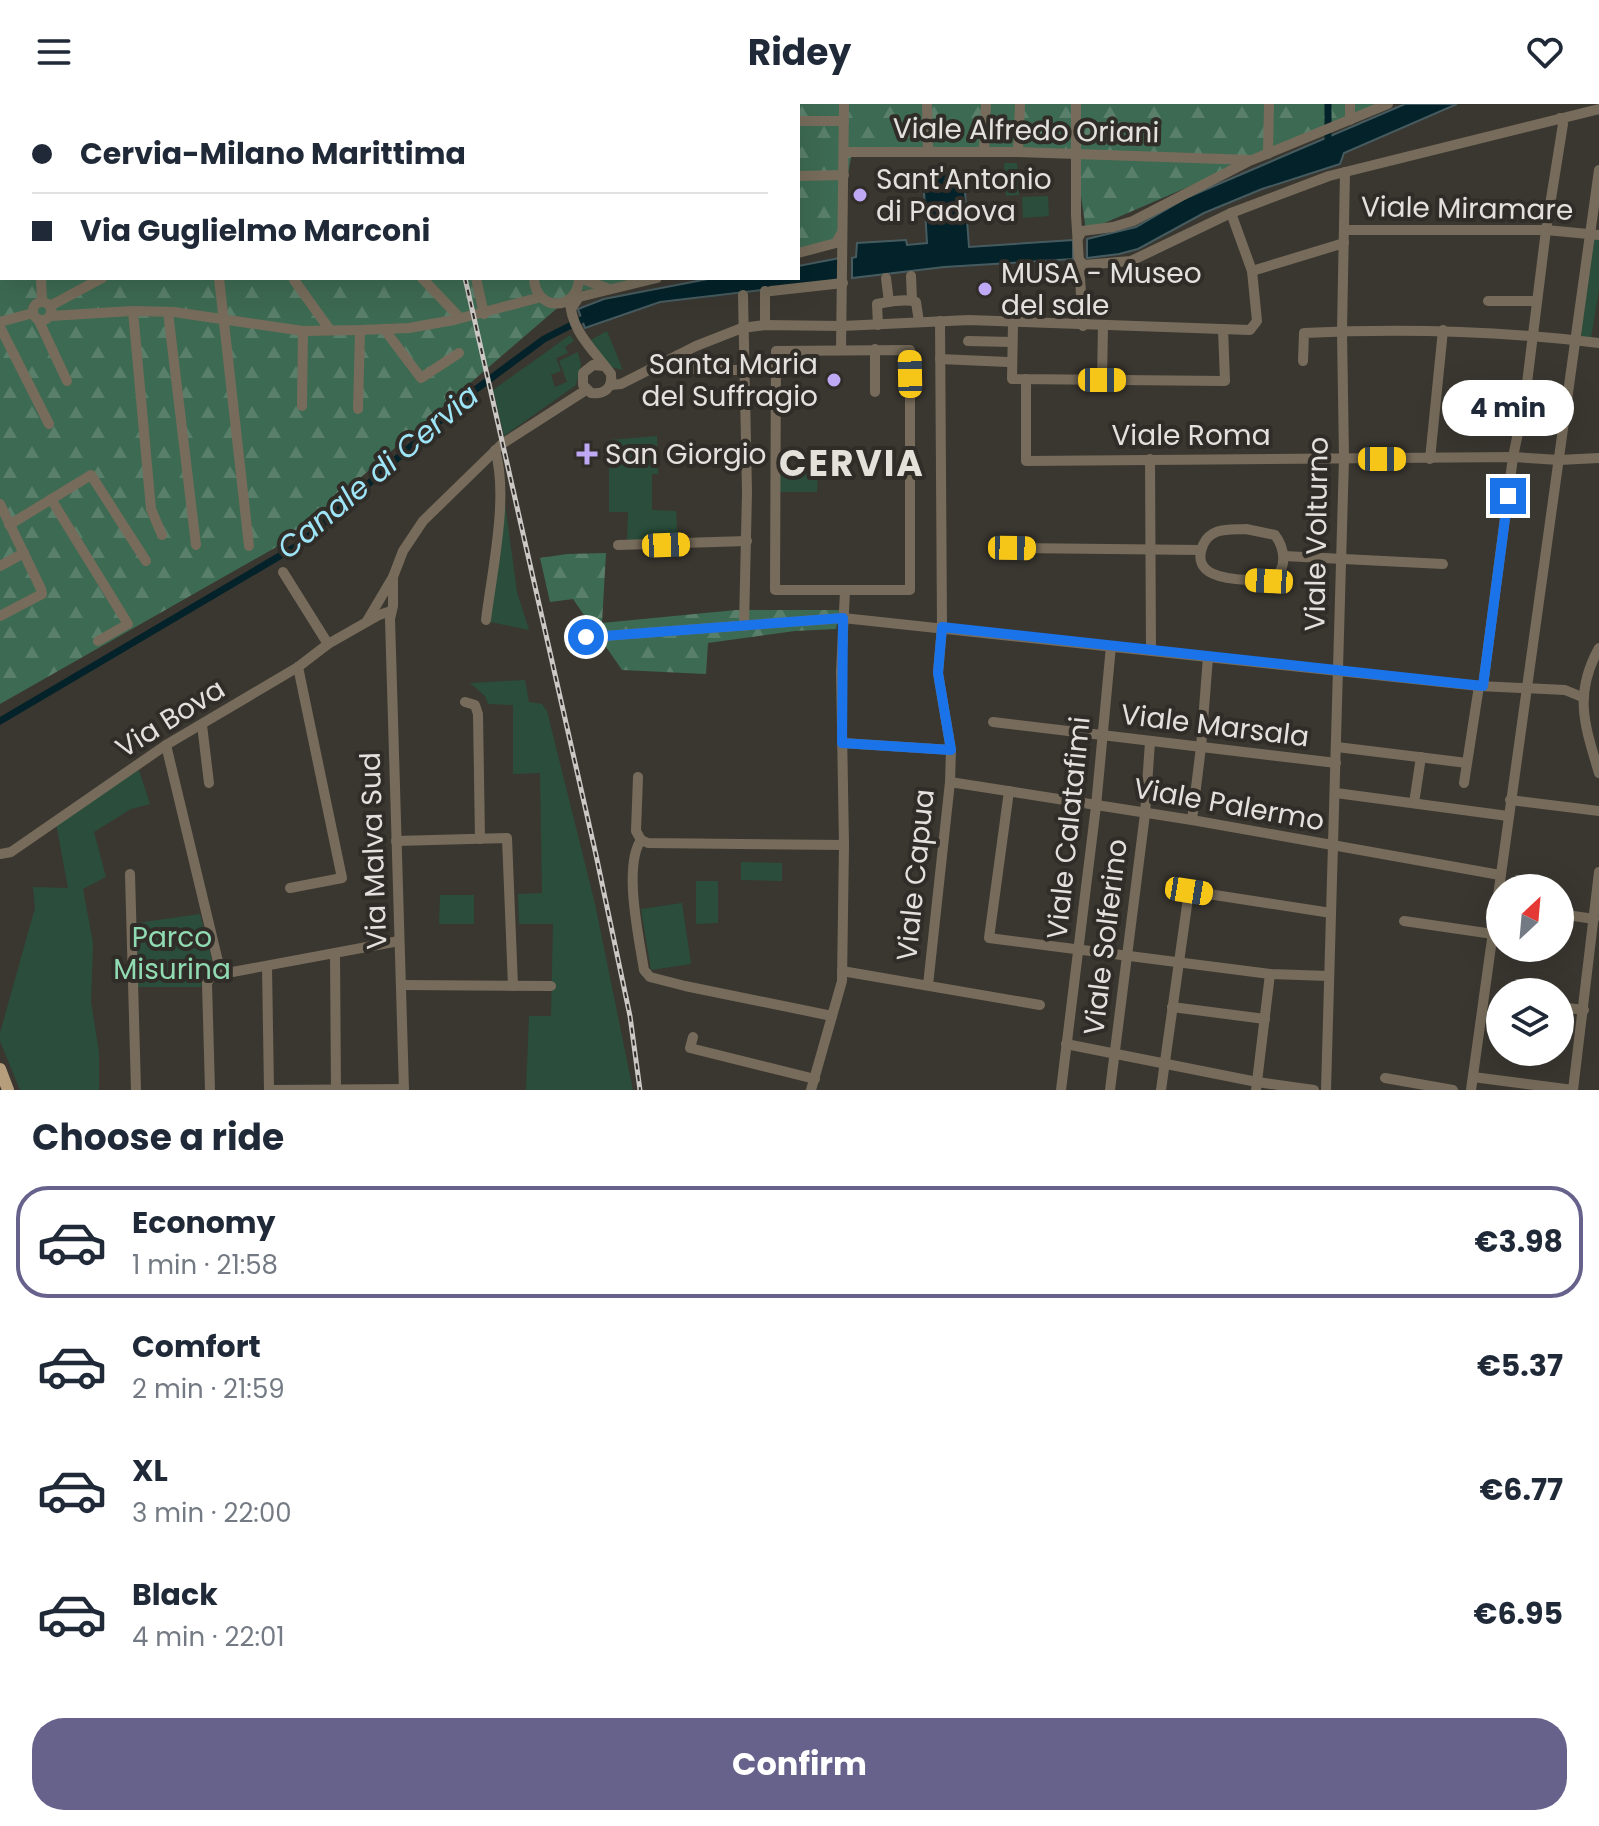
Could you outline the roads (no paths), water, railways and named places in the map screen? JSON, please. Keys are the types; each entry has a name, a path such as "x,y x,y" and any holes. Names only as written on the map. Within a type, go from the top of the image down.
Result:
{"main road":[{"path":"0,1069 8,1090"}],"street":[{"path":"841,350 844,104"},
{"path":"927,104 928,151"},
{"path":"984,151 986,104"},
{"path":"1018,152 1020,104"},
{"path":"1076,104 1083,326"},
{"path":"1268,154 1269,104"},
{"path":"1350,104 1350,120"},
{"name":"Viale Alfredo Oriani","path":"844,152 984,151 1252,160 1388,104"},
{"path":"1079,260 1088,265 1131,261 1231,213 1348,171 1599,109"},
{"path":"1464,783 1513,457 1525,399 1563,124 1560,118"},
{"path":"800,121 844,121"},
{"path":"1080,231 1133,221 1252,160"},
{"path":"1500,874 1594,235 1599,170"},
{"name":"Viale Volturno","path":"1326,1090 1336,793 1344,458 1342,331 1348,171"},
{"path":"800,176 844,175"},
{"path":"584,380 593,365 621,384 696,346 742,328 765,325 842,326 940,321 1250,330 1257,321 1252,271 1231,213"},
{"path":"800,252 836,243 844,226"},
{"name":"Viale Miramare","path":"1344,230 1546,230 1594,235"},
{"path":"1252,271 1344,243"},
{"path":"911,276 912,300"},
{"path":"886,278 889,302"},
{"path":"41,280 46,319 36,316 0,325 49,424"},
{"path":"219,280 249,546"},
{"path":"294,280 330,330"},
{"path":"424,280 459,317"},
{"path":"476,280 484,313"},
{"path":"579,280 569,301 581,336 584,380 600,394 608,375"},
{"path":"585,280 607,288"},
{"path":"518,303 534,282 541,297 553,303 647,280"},
{"path":"47,308 89,281"},
{"path":"765,325 768,291 843,283"},
{"path":"569,301 583,289 607,288"},
{"path":"743,295 747,541 744,626"},
{"path":"67,381 34,307 168,312 303,331 360,330 425,325 502,309 541,297"},
{"path":"878,325 877,304 912,300 916,302 919,322"},
{"path":"1488,301 1537,301"},
{"path":"133,311 151,509 162,535"},
{"path":"168,312 196,545"},
{"path":"425,325 484,313"},
{"name":"Viale Capua","path":"928,985 951,750 938,673 942,627 940,321"},
{"path":"1013,323 1012,379 1225,381 1223,329"},
{"path":"1102,380 1103,326"},
{"path":"384,329 421,378 459,353"},
{"path":"358,409 360,330"},
{"path":"1303,361 1304,333 1443,330 1533,335 1599,343"},
{"path":"1430,459 1443,330"},
{"path":"302,406 303,331"},
{"path":"581,336 608,375"},
{"path":"968,341 1012,342"},
{"path":"690,362 696,346"},
{"path":"875,349 875,392"},
{"path":"875,349 910,350 910,590 775,590 776,351 875,349"},
{"path":"678,355 696,370 746,376"},
{"path":"940,359 1008,362"},
{"name":"Viale Roma","path":"1026,379 1026,461 1598,459"},
{"name":"Via Malva Sud","path":"404,1089 385,605 403,551 423,521 495,450 574,396 584,380"},
{"path":"486,620 500,500 495,450"},
{"path":"1150,459 1151,650"},
{"path":"9,525 91,475 146,561"},
{"path":"51,499 128,624 98,641"},
{"path":"0,504 42,594 0,616"},
{"path":"1246,529 1275,535 1282,544 1284,556 1280,570 1269,581 1222,579 1211,575 1203,563 1201,550 1215,530 1246,529"},
{"path":"618,545 747,541"},
{"path":"1012,548 1201,550"},
{"path":"0,566 24,553"},
{"path":"1284,556 1443,564"},
{"path":"283,572 328,644"},
{"path":"693,1037 690,1048 813,1086 842,981 845,591"},
{"name":"Via Bova","path":"0,854 11,852 166,745 298,667 328,644 366,622 385,605"},
{"path":"604,636 843,618 1481,686 1565,690 1582,697"},
{"name":"Viale Calatafimi","path":"1061,1090 1096,806 1111,646"},
{"path":"1599,648 1587,674 1582,697 1587,735 1599,773"},
{"path":"1192,820 1208,657"},
{"path":"290,888 342,878 298,667"},
{"path":"465,702 475,705 478,714 480,839"},
{"name":"Viale Marsala","path":"993,722 1336,763"},
{"path":"202,725 209,783"},
{"name":"Viale Solferino","path":"1110,1090 1145,814 1150,742"},
{"path":"842,743 951,750"},
{"path":"166,745 216,975"},
{"path":"1337,747 1467,763"},
{"path":"1414,803 1421,757"},
{"path":"638,777 636,831 641,840 648,843 844,845"},
{"name":"Viale Palermo","path":"950,782 1192,820 1494,874"},
{"path":"1009,791 989,938 1270,974 1329,976"},
{"path":"1336,793 1508,816"},
{"path":"1510,800 1599,811"},
{"path":"396,841 507,838 513,986"},
{"path":"641,840 635,850 633,904 644,970 650,977 832,1016"},
{"path":"1473,1077 1573,1090 1599,872"},
{"path":"130,874 136,1090"},
{"path":"1161,1090 1189,891 1331,913"},
{"path":"1574,916 1594,919"},
{"path":"1404,921 1486,933"},
{"path":"210,1090 207,983 216,975 399,941"},
{"path":"335,954 336,1090"},
{"path":"1471,1090 1489,962"},
{"path":"267,966 271,1090 404,1089"},
{"path":"842,971 1040,1005"},
{"path":"1257,1086 1270,974"},
{"path":"401,985 551,986"},
{"path":"1172,1007 1265,1019"},
{"path":"1574,1009 1584,1010"},
{"path":"1066,1044 1225,1076 1257,1086 1314,1090"},
{"path":"1223,1090 1225,1076"},
{"path":"1385,1078 1453,1090"}],"water":[{"path":"1405,104 1457,104 1344,153 1340,164 1262,189 1204,213 1138,249 1087,258 1087,239 1136,227 1186,198"},
{"path":"953,172 959,172 960,180 968,179 969,187 965,192 969,247 1073,240 1073,259 944,267 852,278 852,258 856,257 857,243 906,240 907,245 927,243 923,174 950,173 953,180"},
{"path":"840,258 840,281 660,302 585,328 578,309 604,299 703,280 800,280 800,266"}],"waterway":[{"path":"1328,104 1328,146"},
{"name":"Canale di Cervia","path":"0,721 300,544 475,390 544,339 589,316"}],"railway":[{"path":"465,280 596,855 630,1016 640,1090"}],"place":[{"name":"Sant'Antonio di Padova","path":"860,195"},
{"name":"MUSA - Museo del sale","path":"985,289"},
{"name":"Santa Maria del Suffragio","path":"834,380"},
{"name":"San Giorgio","path":"587,454"}],"district":[{"name":"CERVIA","path":"852,463"}],"park label":[{"name":"Parco Misurina","path":"172,953"}]}
